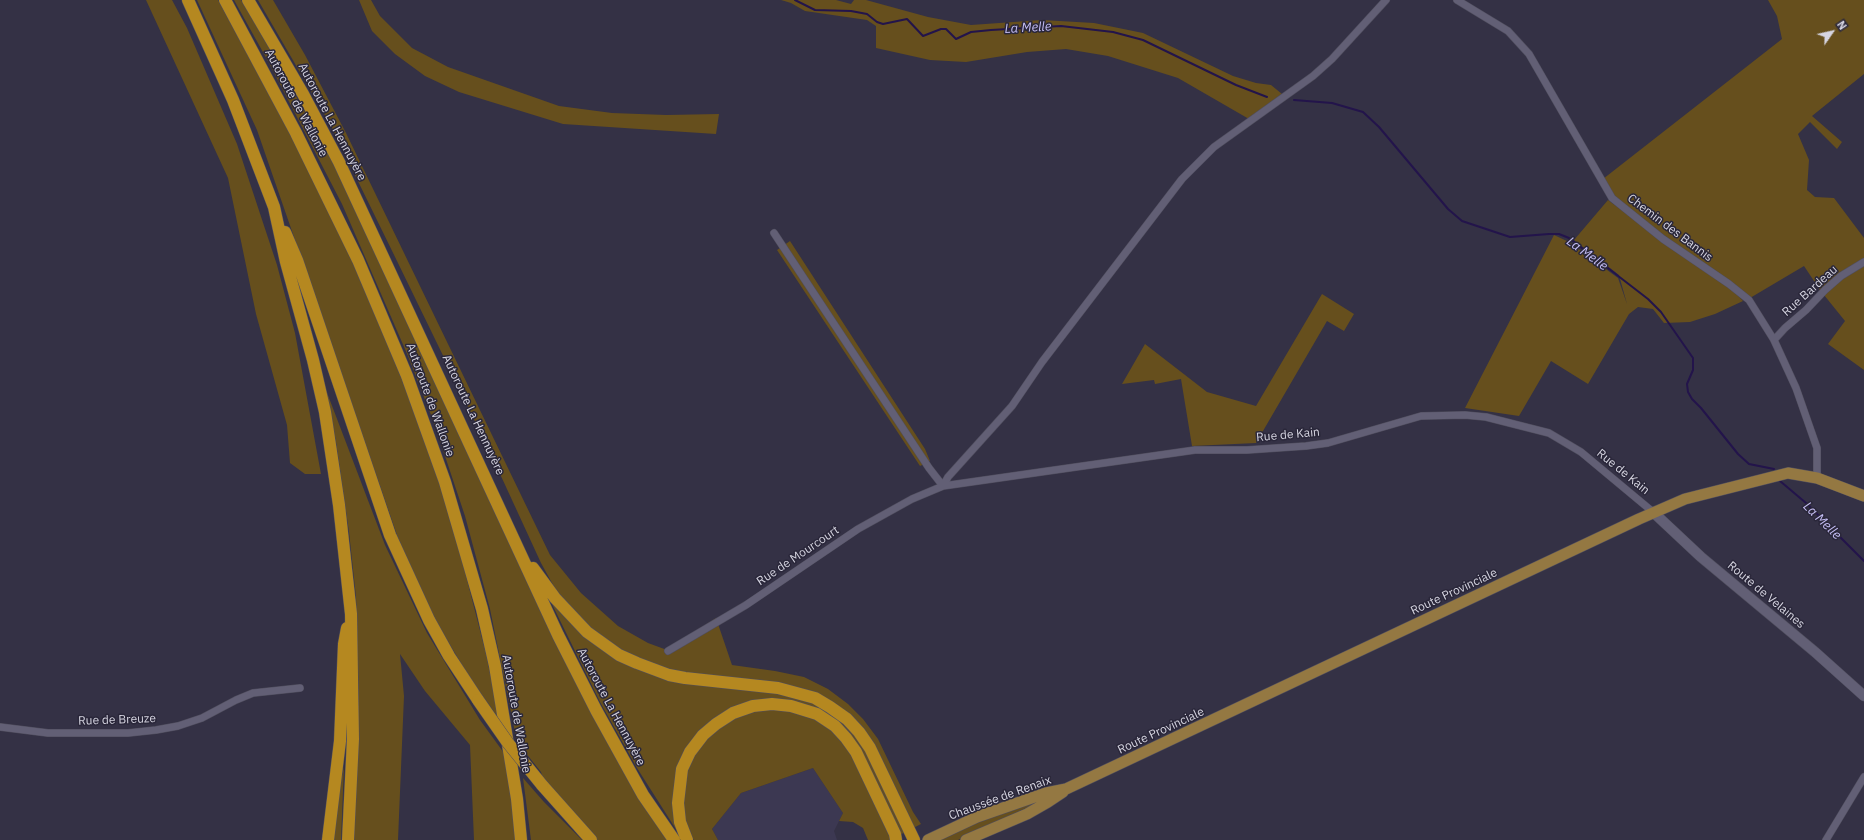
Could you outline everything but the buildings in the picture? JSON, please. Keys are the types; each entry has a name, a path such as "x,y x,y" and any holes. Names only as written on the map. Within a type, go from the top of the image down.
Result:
{"highway":[{"path":"188,0 223,74 253,147 274,207 297,260 390,535 429,620 449,656 508,743 542,785 591,840"},
{"name":"Autoroute de Wallonie","path":"225,0 296,133 358,260 407,376 440,468 466,550 495,666 517,799 521,840"},
{"name":"Autoroute La Hennuyère","path":"248,0 303,94 339,162 521,553 596,710 643,795 674,840"},
{"path":"274,207 286,262 313,360 324,412 339,506 351,614 353,739 348,840"},
{"path":"521,553 571,616 604,645 631,660 663,673 686,678 778,688 815,698 830,706 859,732 870,748 914,840"},
{"path":"328,840 340,742 344,644 351,614"},
{"path":"687,840 680,822 678,803 682,769 690,752 703,735 733,713 753,706 772,704 791,706 816,714 835,726 846,738 856,752 895,834 896,840"}],"main road":[{"name":"Route Provinciale","path":"1066,789 1653,512 1698,495 1778,475 1796,474 1817,478 1864,496"},
{"name":"Chaussée de Renaix","path":"928,840 977,817 1046,793 1066,789"},
{"name":"Chaussée de Renaix","path":"966,840 1027,814 1048,802 1066,789"}],"street":[{"path":"774,233 943,486 948,477 1012,406 1042,362 1182,179 1214,147 1313,76 1332,59 1386,0"},
{"name":"Chemin des Bannis","path":"1458,0 1508,31 1530,54 1612,198 1663,239 1729,284 1749,300 1774,340 1796,388 1817,448 1817,478"},
{"name":"Rue Bardeau","path":"1774,340 1836,281 1864,262"},
{"name":"Rue de Kain","path":"943,486 1195,450 1247,450 1306,446 1328,442 1421,416 1465,415 1486,417 1549,433 1581,452 1653,512"},
{"name":"Rue de Mourcourt","path":"668,652 746,604 858,529 912,499 943,486"},
{"name":"Route de Velaines","path":"1653,512 1701,557 1815,652 1864,696"},
{"name":"Rue de Breuze","path":"0,727 48,733 128,733 156,730 178,726 202,718 253,693 300,688"},
{"path":"1826,840 1864,777"}],"shaded area":[{"path":"146,0 172,0 187,28 237,144 277,265 295,333 321,474 305,474 290,463 287,425 256,314 228,178"},
{"path":"197,0 218,0 275,104 354,263 423,434 452,521 486,654 500,720 471,680 440,628 422,594 398,538 257,130"},
{"path":"234,0 241,0 333,162 562,653 670,840 597,840 581,824 543,779 541,772 517,742 490,609 465,516 433,420 408,356 342,204 269,63"},
{"path":"258,0 273,0 305,55 346,133 550,555 581,593 618,626 648,643 667,650 716,618 732,665 804,677 828,689 848,704 863,719 878,739 913,812 921,824 890,840 868,840 863,828 853,822 839,821 843,813 813,768 741,793 712,829 718,840 694,840 690,835 679,834 637,768 600,702 550,600 558,594 541,563 489,450 397,261 330,124"},
{"path":"359,0 371,0 380,16 412,48 448,67 559,106 612,113 666,115 719,114 716,134 563,124 459,92 425,76 395,54 372,31"},
{"path":"781,0 836,0 851,4 854,0 866,0 928,17 971,25 1042,20 1094,23 1143,33 1233,76 1256,83 1271,85 1282,94 1249,119 1178,78 1108,56 1066,49 1027,52 966,62 930,60 876,48 876,26 867,20 805,11 791,3"},
{"path":"1768,0 1864,0 1864,74 1812,116 1842,142 1837,149 1810,122 1798,134 1809,160 1807,190 1815,197 1834,198 1864,238 1864,259 1820,290 1804,266 1750,298 1642,219 1615,197 1603,179 1782,39 1777,16"},
{"path":"1608,200 1697,266 1733,290 1743,301 1715,314 1690,322 1664,323 1653,309 1638,307 1629,314 1588,384 1551,361 1519,416 1465,408 1554,235 1569,242 1618,278 1627,304 1619,275 1574,240"},
{"path":"790,241 925,449 930,461 920,466 777,250"},
{"path":"1864,264 1864,370 1828,344 1845,321 1824,295 1828,289"},
{"path":"1322,294 1354,314 1344,331 1327,321 1256,443 1192,446 1181,379 1155,384 1154,380 1122,384 1145,344 1207,392 1256,406"},
{"path":"326,390 385,545 427,633 480,720 504,753 515,816 517,840 474,840 470,745 425,691 400,654 404,696 398,840 353,840 359,709 356,597 349,532 336,442"},
{"path":"344,767 341,840 331,840 338,793"},
{"path":"813,768 843,813 834,831 837,840 718,840 712,829 741,793"},
{"path":"523,778 544,802 582,840 531,840"},
{"path":"1058,793 958,840 937,840 967,826"}],"waterway":[{"name":"La Melle","path":"795,0 815,10 851,11 867,14 877,22 883,24 907,19 923,36 941,29 946,29 956,39 971,32 1061,26 1113,32 1143,40 1236,85 1267,97"},
{"name":"La Melle","path":"1294,100 1332,103 1363,112 1379,127 1448,209 1462,221 1510,237 1559,234 1569,238 1648,299 1661,312 1693,358 1693,370 1687,384 1688,392 1692,399 1738,454 1749,464 1774,469"},
{"name":"La Melle","path":"1780,481 1806,503 1864,561"}]}
